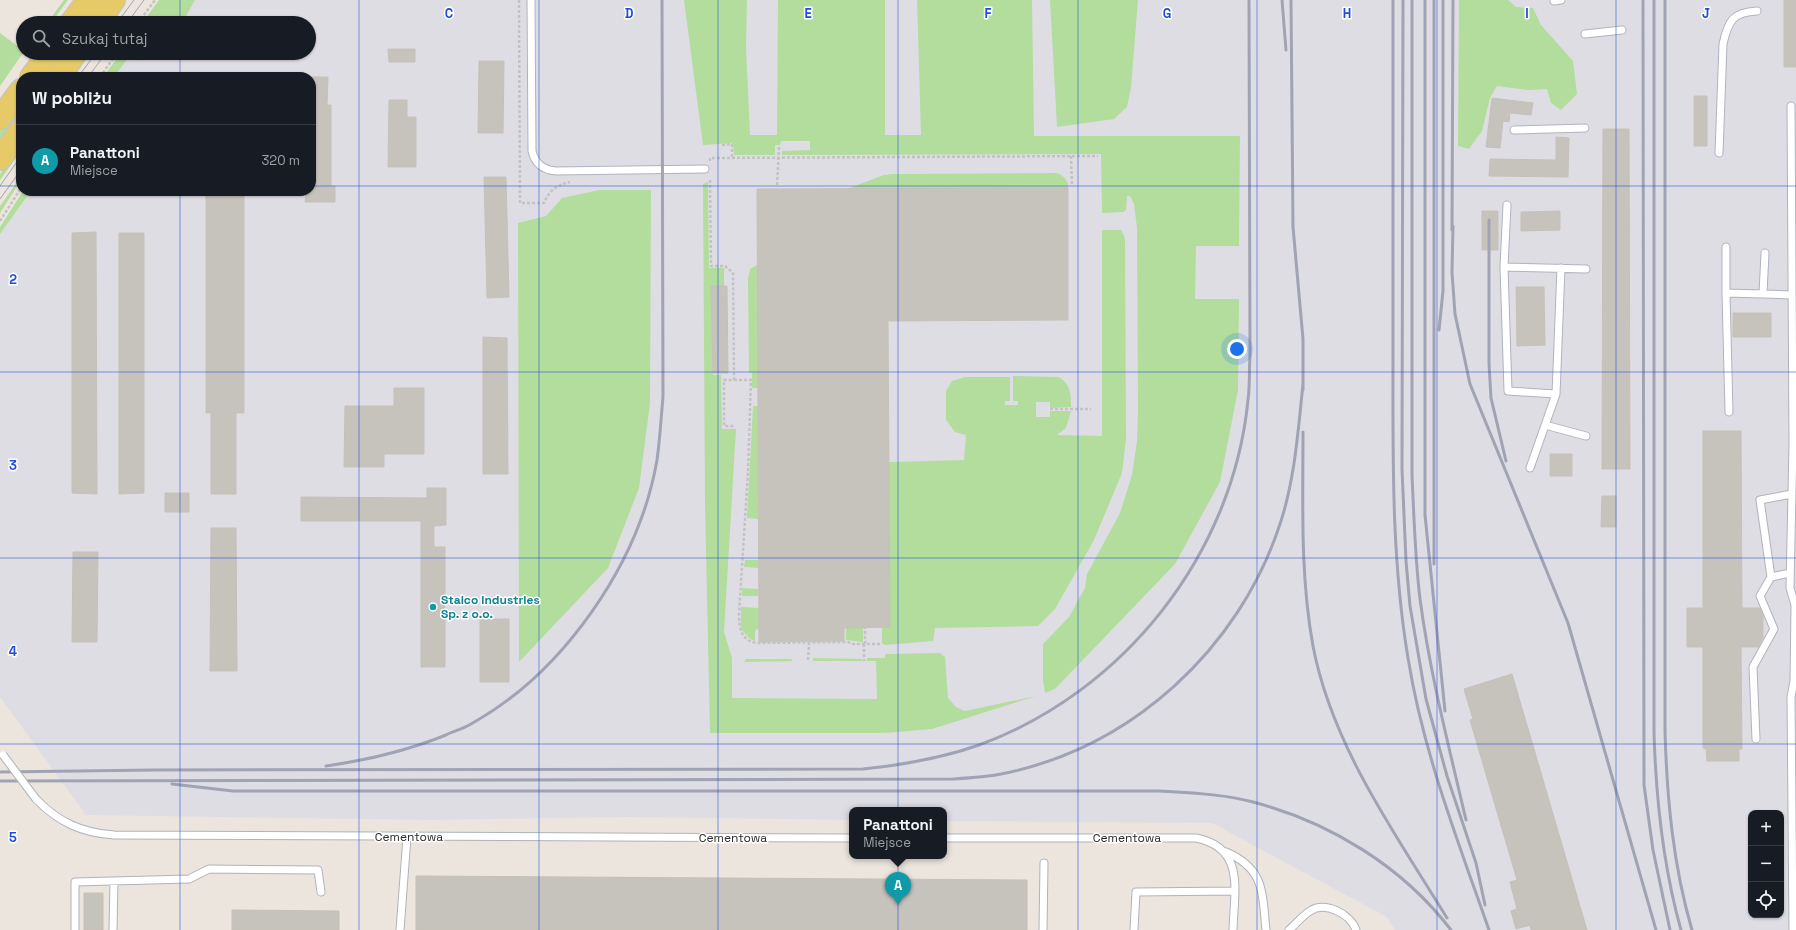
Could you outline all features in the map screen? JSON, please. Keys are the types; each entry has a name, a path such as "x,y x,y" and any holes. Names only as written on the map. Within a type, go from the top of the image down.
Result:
{"main road":[{"path":"76,16 88,0"},
{"path":"103,16 114,0"},
{"path":"35,72 44,60"},
{"path":"63,72 71,60"},
{"path":"0,118 16,97"},
{"path":"0,159 16,137"}],"lane":[{"path":"532,0 532,151 538,164 544,168 556,171 708,169"},
{"path":"1719,153 1723,44 1726,29 1733,18 1744,12 1757,12"},
{"path":"1585,34 1622,30"},
{"path":"1791,106 1792,494 1790,588 1795,605 1794,682 1791,697 1793,930"},
{"path":"1514,130 1585,128"},
{"path":"1507,205 1504,267 1508,391 1556,394"},
{"path":"1726,247 1729,412"},
{"path":"1763,294 1765,253"},
{"path":"1504,267 1586,269"},
{"path":"1530,468 1556,394 1561,268"},
{"path":"1726,294 1792,295"},
{"path":"1545,425 1586,436"},
{"path":"1756,739 1753,667 1774,629 1760,596 1771,577 1760,500 1792,494"},
{"path":"1771,577 1790,573"},
{"name":"Cementowa","path":"1,753 36,799 50,813 62,821 86,831 102,834 407,837 849,838"},
{"path":"400,930 407,837"},
{"name":"Cementowa","path":"947,838 1196,838 1214,844 1225,852 1238,857 1249,865 1257,876 1262,888 1266,930"},
{"path":"1225,852 1232,863 1234,871 1233,930"},
{"path":"1043,930 1044,863"},
{"path":"76,930 75,882 189,879 209,869 318,870 321,892"},
{"path":"113,930 114,881"},
{"path":"1134,930 1136,892 1234,891"},
{"path":"1289,930 1311,910 1324,908 1338,912 1349,919 1356,930"}],"path":[{"path":"143,16 155,0"},
{"path":"519,0 520,203 544,203 551,190 558,185 576,182"},
{"path":"104,72 112,60"},
{"path":"722,145 732,144 732,158"},
{"path":"778,185 779,147"},
{"path":"1071,156 1072,186"},
{"path":"734,380 733,273 725,266 711,266 710,180 708,169 710,158 1098,156"},
{"path":"705,180 710,180"},
{"path":"0,221 16,196"},
{"path":"734,426 724,426 724,380 751,380 748,472 739,628 744,637 754,643 848,642 852,644 882,644"},
{"path":"1050,409 1091,409"},
{"path":"864,661 865,628"},
{"path":"808,660 810,643"}],"shaded area":[{"path":"170,0 1796,0 1796,930 1395,930 1387,917 1212,823 947,821 947,807 849,807 849,820 628,817 431,820 86,815 0,697 0,234 27,196 316,196 316,72 118,72 127,60 316,60 316,16 159,16"}],"green space":[{"path":"64,0 68,0 56,16 52,16"},
{"path":"159,0 195,0 186,16 147,16"},
{"path":"684,0 747,0 746,47 750,135 777,135 778,0 885,0 885,135 921,135 917,0 1032,0 1034,136 1240,136 1239,246 1196,246 1195,299 1239,299 1238,390 1220,482 1175,564 1055,689 1045,693 1043,681 1043,644 1069,617 1085,588 1087,574 1120,513 1132,475 1137,441 1138,412 1137,228 1134,204 1130,196 1127,196 1126,210 1123,212 1102,213 1101,154 782,155 782,151 810,150 810,141 781,141 780,145 775,145 775,155 734,155 733,143 703,145"},
{"path":"1050,0 1138,0 1131,88 1127,107 1114,119 1057,127"},
{"path":"1459,0 1508,0 1516,7 1533,8 1541,25 1573,61 1577,94 1561,110 1551,103 1547,89 1529,90 1497,86 1490,98 1482,131 1469,149 1458,146"},
{"path":"0,33 16,45 16,60 18,60 0,86"},
{"path":"116,60 127,60 118,72 107,72"},
{"path":"16,110 16,124 0,146 0,131"},
{"path":"16,152 16,158 0,180 0,174"},
{"path":"1056,173 1065,178 1068,183 1068,188 847,189 884,175 893,174"},
{"path":"708,182 709,268 724,268 724,286 711,287 713,375 721,375 722,429 736,429 724,632 732,658 732,698 877,699 876,661 867,661 867,658 885,658 885,654 940,653 945,657 948,698 956,707 965,711 1036,696 932,729 884,733 710,733 705,504 703,184"},
{"path":"16,184 16,188 0,213 0,206"},
{"path":"599,190 651,190 650,403 639,488 608,568 519,662 518,223 546,216 562,198"},
{"path":"20,196 27,196 0,234 0,227"},
{"path":"1102,230 1121,230 1125,238 1126,439 1122,473 1094,540 1055,609 1038,626 935,628 933,641 885,645 882,643 882,627 890,627 889,462 964,460 966,435 955,432 946,420 946,391 952,381 965,377 1010,377 1010,401 1005,401 1005,405 1018,405 1018,401 1013,401 1013,376 1059,377 1066,383 1070,390 1071,407 1050,408 1050,402 1036,402 1036,417 1050,417 1050,411 1071,411 1066,428 1057,435 1102,436"},
{"path":"757,265 758,388 752,388 752,373 749,373 748,279 750,269"},
{"path":"753,406 758,406 758,519 747,518"},
{"path":"745,560 758,560 758,568 744,567"},
{"path":"742,588 758,589 758,596 742,596"},
{"path":"741,607 759,608 759,629 755,630 755,641 750,639 741,629"},
{"path":"863,627 863,642 846,640 846,628"},
{"path":"813,658 862,659 862,661 813,661"},
{"path":"746,659 791,659 793,661 744,662"}],"building":[{"path":"1784,0 1796,0 1796,67 1784,67"},
{"path":"388,49 415,49 415,62 389,62"},
{"path":"479,61 504,61 503,133 478,133"},
{"path":"316,77 328,77 327,105 331,105 331,186 335,186 335,202 305,202 306,196 316,196"},
{"path":"1694,96 1707,96 1707,146 1694,146"},
{"path":"1492,98 1533,103 1531,115 1510,113 1509,122 1503,121 1500,148 1486,147"},
{"path":"389,100 407,100 407,117 416,117 416,167 388,167"},
{"path":"1603,129 1629,129 1630,469 1602,469"},
{"path":"1556,137 1569,138 1568,177 1489,176 1490,159 1556,160"},
{"path":"484,177 506,177 509,297 487,298"},
{"path":"1068,188 1068,320 888,321 890,627 844,628 844,641 759,642 757,189"},
{"path":"206,196 244,196 244,413 236,413 236,494 211,494 211,413 206,413"},
{"path":"1482,211 1498,211 1498,250 1482,250"},
{"path":"1560,211 1560,230 1521,231 1521,212"},
{"path":"96,232 97,494 72,493 72,233"},
{"path":"119,233 144,233 144,493 119,494"},
{"path":"711,286 727,286 728,373 713,373"},
{"path":"1516,287 1544,287 1545,345 1517,346"},
{"path":"1733,313 1771,313 1771,337 1733,337"},
{"path":"483,337 507,338 508,474 483,474"},
{"path":"394,388 424,388 424,454 384,454 384,467 344,467 345,406 394,406"},
{"path":"1703,431 1741,431 1742,608 1760,608 1763,616 1763,638 1758,647 1741,647 1742,749 1739,749 1739,761 1707,761 1706,749 1703,748 1703,647 1687,647 1687,608 1703,608"},
{"path":"1550,454 1572,454 1572,476 1550,476"},
{"path":"427,488 446,488 446,525 434,526 434,547 445,547 445,667 421,667 421,521 301,521 301,497 427,498"},
{"path":"165,493 189,493 189,512 165,512"},
{"path":"1602,496 1616,496 1616,527 1601,527"},
{"path":"211,528 236,528 237,671 210,671"},
{"path":"73,552 98,552 97,642 72,642"},
{"path":"480,619 509,619 509,682 480,682"},
{"path":"1512,674 1587,930 1531,930 1530,925 1516,929 1511,911 1517,909 1510,882 1517,880 1470,720 1473,719 1464,689"},
{"path":"416,876 1027,880 1027,930 416,930"},
{"path":"84,893 103,893 103,930 84,930"},
{"path":"232,910 339,911 339,930 232,930"}],"tram line":[{"path":"122,16 134,0"},
{"path":"132,16 144,0"},
{"path":"82,72 91,60"},
{"path":"92,72 101,60"},
{"path":"0,186 16,163"},
{"path":"0,199 16,177"}],"railway":[{"path":"326,766 387,754 431,741 468,726 505,702 536,676 566,645 592,612 614,576 633,538 648,499 657,460 663,397 662,0"},
{"path":"0,772 154,770 863,769 908,763 951,754 979,745 1032,721 1080,690 1124,653 1162,610 1195,563 1220,511 1238,457 1248,400 1250,356 1249,0"},
{"path":"1282,0 1286,50"},
{"path":"1291,0 1293,227 1303,339 1303,390"},
{"path":"1393,0 1393,467 1398,581 1402,620 1415,693 1432,762 1442,796 1489,930"},
{"path":"1403,0 1402,469 1406,561 1410,606 1426,699 1447,776 1476,863 1485,905"},
{"path":"1412,0 1412,475 1416,553 1420,599 1429,655 1440,710 1466,820"},
{"path":"1425,0 1425,515 1445,711"},
{"path":"1434,0 1434,564"},
{"path":"1439,330 1443,291 1443,0"},
{"path":"1452,230 1453,0"},
{"path":"1643,0 1644,785 1653,850 1670,930"},
{"path":"1654,0 1654,733 1659,808 1665,857 1669,882 1681,930"},
{"path":"1665,0 1665,732 1667,782 1672,832 1685,906 1692,930"},
{"path":"1489,220 1489,364 1491,398 1506,461"},
{"path":"1453,226 1452,272 1455,314 1470,384 1568,623 1656,930"},
{"path":"0,781 953,779 1001,774 1049,761 1094,742 1136,716 1174,686 1208,651 1238,612 1262,570 1285,507 1293,472 1303,384"},
{"path":"1303,432 1303,539 1306,593 1313,646 1322,683 1350,754 1368,788 1447,918"},
{"path":"172,784 233,791 1160,791 1195,793 1242,799 1253,802 1282,811 1337,835 1388,867 1411,886 1432,907 1451,930"}],"place":[{"name":"Stalco Industries Sp. z o.o.","path":"433,607"},
{"name":"Panattoni","path":"898,905"}]}
